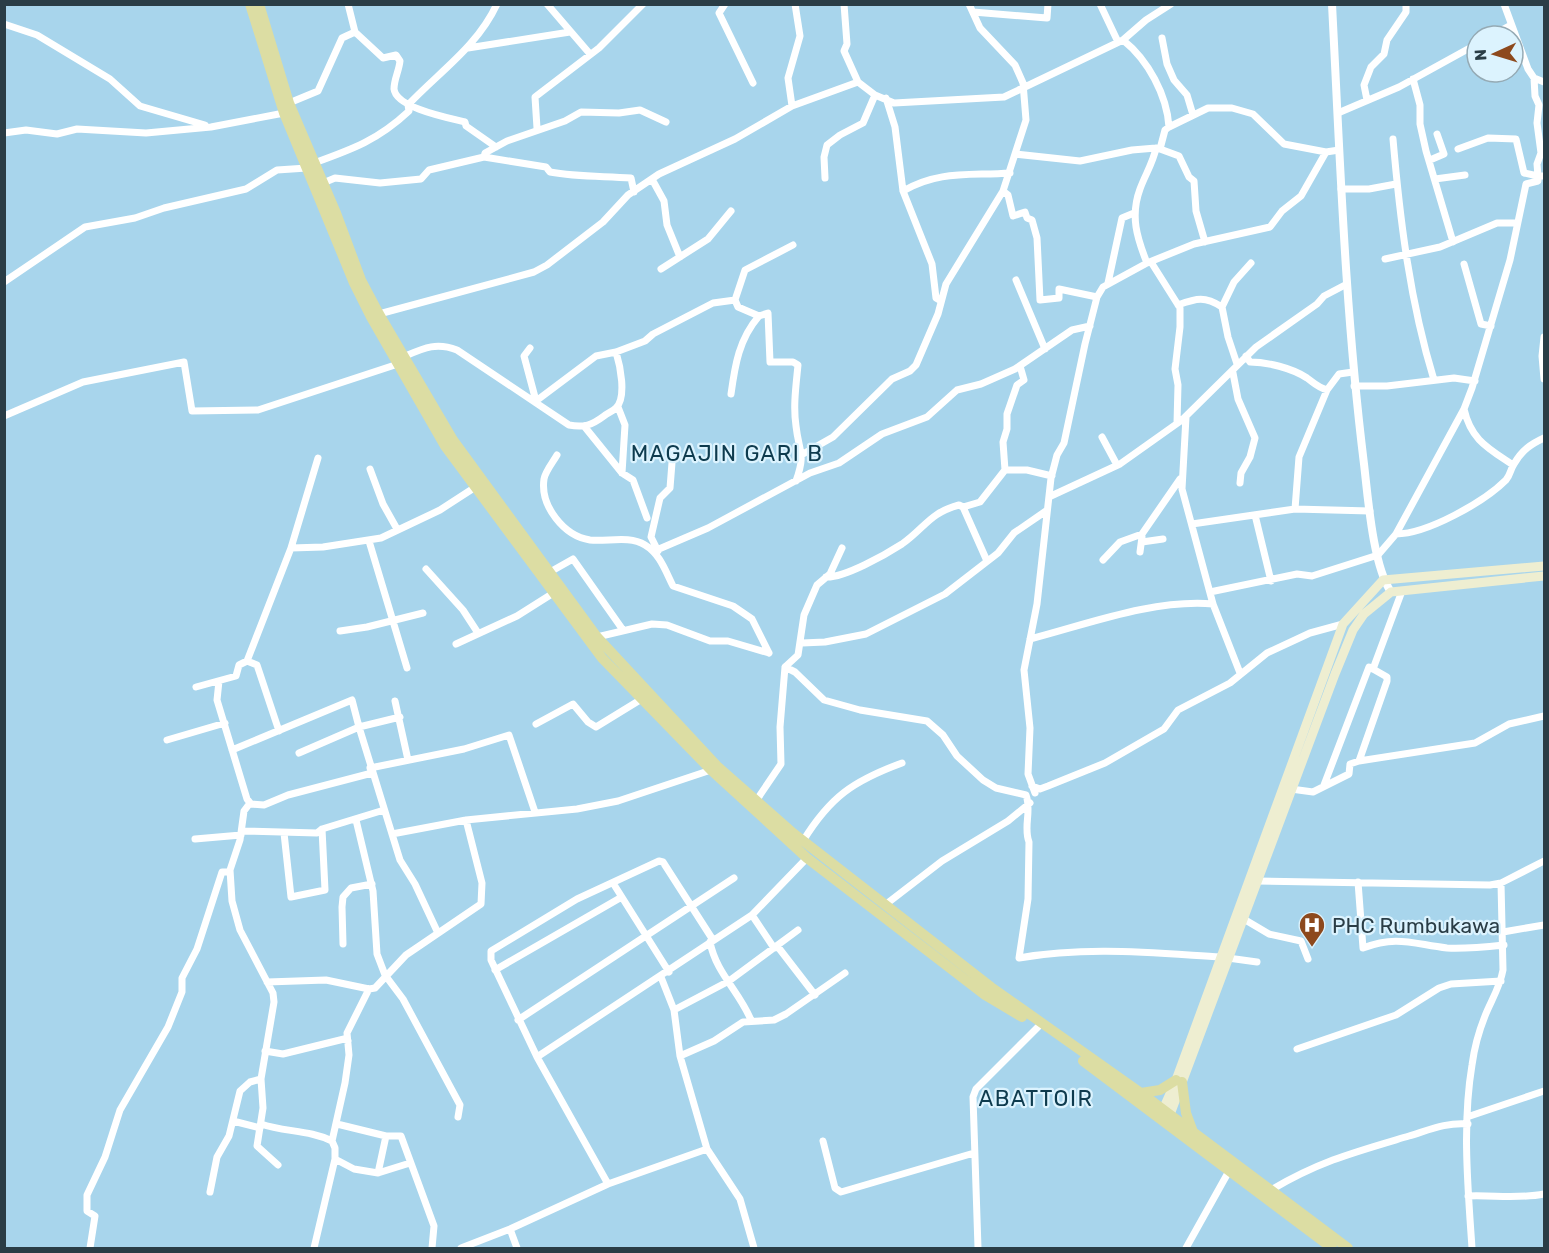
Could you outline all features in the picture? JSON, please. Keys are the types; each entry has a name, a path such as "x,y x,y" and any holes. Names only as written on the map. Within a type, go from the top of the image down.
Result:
{"main road":[{"path":"249,4 354,283 404,366 445,446 477,486 602,658 640,700 711,770 807,858 985,995 1038,1027 1164,1116 1193,1133 1348,1248"},
{"path":"259,4 287,108"},
{"path":"310,165 323,183 361,280 404,366"},
{"path":"420,395 597,638 717,766 803,842 991,987 1141,1093 1164,1116 1229,1171 1332,1248"},
{"path":"1164,1116 1224,958 1343,624 1383,580 1545,566"},
{"path":"1224,958 1257,880 1353,630 1372,605 1391,592 1545,576"},
{"path":"1141,1093 1160,1090 1179,1081"},
{"path":"1179,1081 1193,1133"}],"street":[{"path":"348,4 355,32 383,58 396,56 400,61 395,74 395,93 408,105 465,122 466,126 496,147"},
{"path":"408,105 481,34 497,4"},
{"path":"547,4 590,54"},
{"path":"537,128 535,97 554,85 599,48 643,4"},
{"path":"725,4 719,13 753,83"},
{"path":"792,106 788,78 800,36 795,4"},
{"path":"844,4 847,44 844,51 858,82 875,95 894,103 934,99 1004,97 1120,41 1171,4"},
{"path":"803,454 833,437 892,379 910,371 921,354 946,284 1003,191 1010,173 1026,120 1023,82 1015,65 980,28 969,4"},
{"path":"974,12 1047,18 1047,4"},
{"path":"1100,4 1120,41 1138,54 1152,75 1165,107 1169,127"},
{"path":"1332,4 1345,285 1354,386 1370,511 1383,580 1391,592"},
{"path":"1367,100 1364,86 1371,67 1384,54 1387,40 1406,12 1406,4"},
{"path":"1504,4 1511,24"},
{"path":"4,24 36,35 110,79 140,106 211,127"},
{"path":"4,133 26,130 57,134 77,129 146,134 211,127 287,108 318,91 342,38 355,32"},
{"path":"468,48 570,32"},
{"path":"1162,38 1167,64 1174,80 1187,95 1193,115"},
{"path":"1338,113 1413,79 1465,51"},
{"path":"1525,61 1534,78 1535,96 1539,105 1537,123 1541,153 1537,164 1541,176"},
{"path":"1534,78 1545,82"},
{"path":"1413,79 1422,117 1420,124 1453,242"},
{"path":"379,314 540,269 603,222 634,192 653,181 659,174 735,139 792,106 858,82"},
{"path":"825,178 824,157 827,145 852,127 862,123 875,95"},
{"path":"886,98 895,127 903,191 932,264 936,298 941,301"},
{"path":"4,282 85,227 135,218 164,208 246,189 278,170 310,165 369,142 409,111 408,105"},
{"path":"1177,423 1175,369 1180,327 1178,305 1149,262 1135,228 1134,213 1140,188 1165,130 1193,115 1218,107 1253,114 1284,144 1326,152 1339,150"},
{"path":"484,157 496,147 537,128 565,121 581,112 640,110 666,122"},
{"path":"1430,160 1444,154 1437,134"},
{"path":"1458,149 1488,138 1516,139 1524,173 1541,176"},
{"path":"1393,139 1396,184 1406,255 1422,343 1434,380"},
{"path":"1015,154 1080,161 1132,150 1158,149 1179,156 1189,177 1194,181 1196,211 1205,242"},
{"path":"1257,962 1122,951 1056,952 1019,958 1028,899 1029,842 1026,835 1030,804 1035,789 1028,774 1030,728 1024,670 1037,604 1046,511 1051,496 1052,476 1069,422 1097,297 1108,283 1149,262 1205,242 1273,225 1282,212 1301,196 1326,152"},
{"path":"323,183 342,177 380,183 421,179 429,170 484,157 546,166 550,172 581,178 630,178 634,192"},
{"path":"903,191 921,180 944,174 1010,173"},
{"path":"1435,179 1465,175"},
{"path":"1210,592 1297,574 1312,576 1378,555 1396,534 1464,409 1475,381 1510,260 1526,184 1538,181 1541,176"},
{"path":"653,181 664,201 667,225 680,257"},
{"path":"1341,189 1369,189 1396,184"},
{"path":"1003,191 1008,195 1013,216 1025,212 1032,222 1038,249 1040,300 1059,298 1059,289 1097,297"},
{"path":"661,269 692,252 708,239 731,211"},
{"path":"1108,283 1122,218 1134,213"},
{"path":"1385,259 1453,242 1497,223 1516,223"},
{"path":"793,245 745,270 735,300 738,308 759,316 768,314 770,362 796,362 798,365 794,395 795,418 803,454 796,481"},
{"path":"1237,364 1228,337 1222,307 1234,282 1251,263"},
{"path":"1464,264 1481,324 1491,326"},
{"path":"1016,280 1045,349"},
{"path":"1051,496 1117,465 1186,417 1212,390 1233,373 1237,364 1246,356 1317,304 1324,296 1345,285"},
{"path":"1178,305 1197,297 1205,298 1222,307"},
{"path":"536,402 596,356 616,352 645,341 653,334 713,303 735,300"},
{"path":"730,394 743,337 759,316"},
{"path":"658,552 796,481 839,463 882,434 927,417 957,390 981,384 1020,366 1072,330 1090,326"},
{"path":"1545,337 1542,356 1545,379"},
{"path":"4,416 83,382 184,363 192,411 258,410 404,366 426,347 441,344 457,350 569,424 584,426 595,424 618,407 621,398 616,352"},
{"path":"530,348 524,356 536,402"},
{"path":"1246,356 1250,362 1271,365 1304,376 1316,387 1327,390"},
{"path":"826,577 838,578 901,544 939,510 980,502 1005,470 1003,442 1010,404 1017,385 1024,380 1020,366"},
{"path":"1295,509 1299,457 1327,390 1339,374 1353,372"},
{"path":"1233,373 1238,399 1255,438 1250,457 1241,473 1240,483"},
{"path":"1354,386 1387,386 1454,378 1475,381"},
{"path":"618,407 625,425 622,474"},
{"path":"1464,409 1468,427 1478,441 1513,465"},
{"path":"1186,417 1180,478 1213,604 1240,673"},
{"path":"584,426 622,474 633,480 647,518"},
{"path":"1102,437 1117,465"},
{"path":"1396,534 1408,534 1421,530 1466,508 1499,486 1512,472 1513,465 1530,444 1545,438"},
{"path":"597,638 652,624 667,625 710,641 728,641 769,653 752,619 733,606 673,586 651,537 660,498 670,488 673,450"},
{"path":"557,454 544,479 548,506 560,526 589,540 611,539 642,543 658,552"},
{"path":"196,687 236,676 239,665 247,661 291,549 318,458"},
{"path":"370,469 383,504 397,529"},
{"path":"1005,470 1027,470 1052,476"},
{"path":"1140,552 1142,538 1180,478"},
{"path":"291,549 369,541 440,510 477,486"},
{"path":"963,507 987,561"},
{"path":"1192,524 1295,509 1370,511"},
{"path":"802,643 825,642 866,634 945,594 998,553 1014,533 1046,511"},
{"path":"1255,515 1271,581"},
{"path":"1103,560 1120,542 1142,538 1163,538"},
{"path":"369,541 391,621 407,668"},
{"path":"756,801 780,764 780,727 785,667 791,659 798,655 802,643 804,615 817,585 826,577 842,548"},
{"path":"550,572 573,559 623,630"},
{"path":"426,569 464,610 478,633"},
{"path":"1373,669 1402,591"},
{"path":"456,644 516,616 555,592"},
{"path":"1030,639 1161,605 1186,602 1213,604"},
{"path":"340,631 423,613"},
{"path":"1035,789 1085,773 1125,752 1164,729 1178,710 1230,683 1267,654 1293,640 1343,624"},
{"path":"247,661 257,665 279,731"},
{"path":"785,667 795,672 824,700 860,710 927,721 943,735 957,756 983,780 996,788 1026,795 1030,804"},
{"path":"1324,785 1369,667 1387,677 1387,681 1359,761"},
{"path":"219,681 217,700 250,803"},
{"path":"232,750 351,700 400,860 415,884 438,931"},
{"path":"536,724 573,704 588,722 596,727 640,700"},
{"path":"395,701 408,760"},
{"path":"1292,789 1313,792 1349,774 1350,764 1359,761 1475,743 1509,724 1545,716"},
{"path":"299,753 359,727 400,717"},
{"path":"167,740 225,723"},
{"path":"250,803 264,805 288,795 371,770 464,749 508,735 535,812"},
{"path":"803,842 818,818 839,794 866,776 902,763"},
{"path":"392,834 466,820 577,809 618,801 711,770"},
{"path":"250,803 244,811 242,833 230,872 232,901 238,923 273,993 274,1002 261,1079 261,1126 256,1146 278,1165"},
{"path":"885,905 942,861 1030,804"},
{"path":"195,839 242,833 316,833 322,829 384,810"},
{"path":"356,819 372,884 377,954 386,975 403,999 460,1105 458,1117"},
{"path":"267,982 326,980 369,989 375,988 406,955 438,931 481,904 482,883 466,820"},
{"path":"284,833 291,897 325,890 322,829"},
{"path":"537,1057 669,972 752,915 807,858"},
{"path":"608,1184 518,1020 491,960 491,951 577,899 659,861 663,862 712,941 715,960 724,979 729,981 743,1000 751,1020"},
{"path":"1257,880 1501,883 1545,861"},
{"path":"90,1248 95,1216 87,1211 87,1195 105,1157 120,1110 168,1027 182,992 182,978 197,949 222,872 230,872"},
{"path":"518,1020 734,878"},
{"path":"1358,882 1363,948 1389,940 1408,940 1448,948 1504,945"},
{"path":"613,883 620,898 669,972"},
{"path":"1472,1248 1468,1196 1468,1120 1472,1065 1484,1018 1501,981 1504,945 1501,883"},
{"path":"344,944 344,897 351,888 372,884"},
{"path":"495,970 620,898"},
{"path":"752,915 774,948"},
{"path":"1242,918 1269,934 1301,941 1308,959"},
{"path":"1503,932 1545,925"},
{"path":"674,1010 729,981 798,930"},
{"path":"774,948 778,947 814,995"},
{"path":"680,1056 751,1020 774,1020 845,973"},
{"path":"661,977 674,1010 680,1056 707,1149 740,1199 754,1248"},
{"path":"1297,1049 1396,1015 1439,988 1451,984 1501,981"},
{"path":"314,1248 335,1159 335,1148 332,1141 345,1083 347,1033 369,989"},
{"path":"978,1248 971,1104 976,1089 1038,1027"},
{"path":"265,1051 283,1054 344,1039 348,1041"},
{"path":"210,1192 217,1157 224,1147 240,1091 250,1082 261,1079"},
{"path":"1271,1190 1308,1168 1330,1159 1446,1124 1468,1120 1545,1091"},
{"path":"233,1121 320,1135 332,1141"},
{"path":"337,1124 386,1136 401,1136 434,1226 432,1248"},
{"path":"378,1173 386,1136"},
{"path":"823,1141 835,1188 841,1192 974,1153"},
{"path":"461,1248 510,1230 608,1184 707,1149"},
{"path":"335,1159 354,1169 378,1173 410,1162"},
{"path":"1186,1248 1229,1171"},
{"path":"1468,1196 1505,1195 1522,1198 1545,1194"},
{"path":"510,1230 517,1248"}],"place":[{"name":"PHC Rumbukawa","path":"1312,948"}],"district":[{"name":"MAGAJIN GARI B","path":"727,453"},
{"name":"ABATTOIR","path":"1036,1098"}]}
